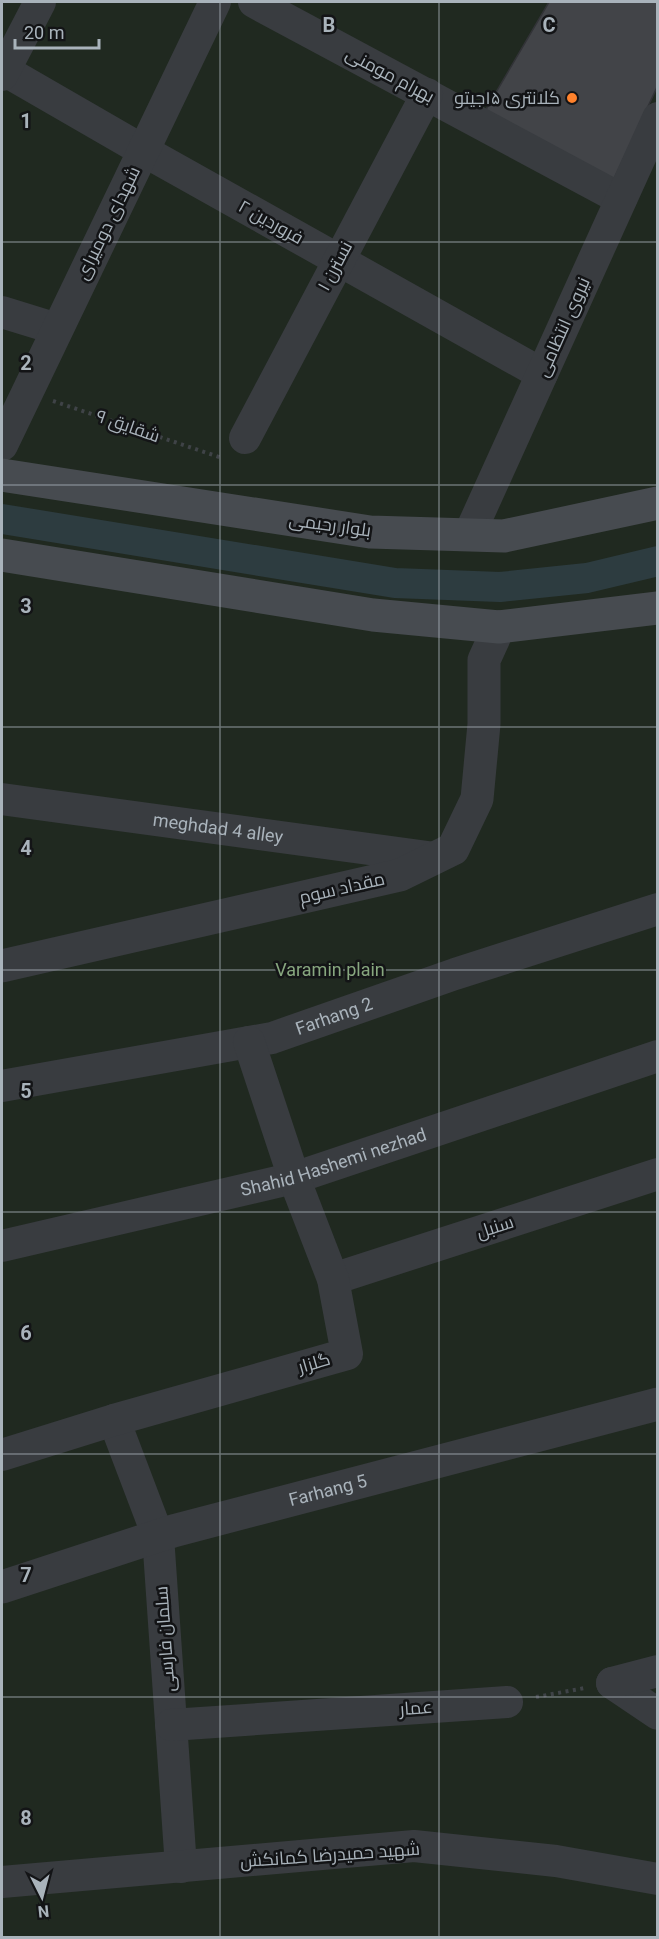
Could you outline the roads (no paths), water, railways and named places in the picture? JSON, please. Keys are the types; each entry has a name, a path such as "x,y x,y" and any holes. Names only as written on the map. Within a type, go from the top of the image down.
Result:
{"main road":[{"name":"بلوار رحیمی","path":"2,475 370,532 504,536 657,503"},
{"path":"2,555 373,615 499,627 657,608"}],"street":[{"path":"2,71 40,2"},
{"name":"شهدای دومیرای","path":"2,445 14,388 57,330 215,2"},
{"name":"بهرام مومنی","path":"255,2 621,199"},
{"name":"فروردین ۲","path":"2,71 542,374"},
{"name":"نسترن ۱","path":"245,438 427,94"},
{"name":"نیروی انتظامی","path":"469,535 621,199 649,155 657,118"},
{"path":"2,312 57,330"},
{"name":"مقداد سوم","path":"2,966 400,875 453,849 477,799 484,724 484,660 499,627"},
{"name":"meghdad 4 alley","path":"2,799 435,858"},
{"name":"Farhang 2","path":"2,1086 272,1038 455,974 657,909"},
{"name":"گلزار","path":"2,1455 114,1420 347,1354 333,1279 294,1178 249,1042"},
{"name":"Shahid Hashemi nezhad","path":"2,1246 294,1178 657,1056"},
{"name":"سنبل","path":"333,1279 657,1174"},
{"name":"Farhang 5","path":"2,1587 158,1536 657,1404"},
{"name":"سلمان فارسی","path":"114,1420 158,1536 181,1867"},
{"path":"657,1671 612,1683 657,1714"},
{"name":"عمار","path":"171,1725 507,1702"},
{"name":"شهید حمیدرضا کمانکش","path":"2,1882 414,1846 556,1861 657,1880"}],"waterway":[{"path":"2,519 395,583 500,587 587,578 658,561"}],"place":[{"name":"کلانتری ۱۵جیتو","path":"572,98"}],"park label":[{"name":"Varamin plain","path":"330,970"}]}
